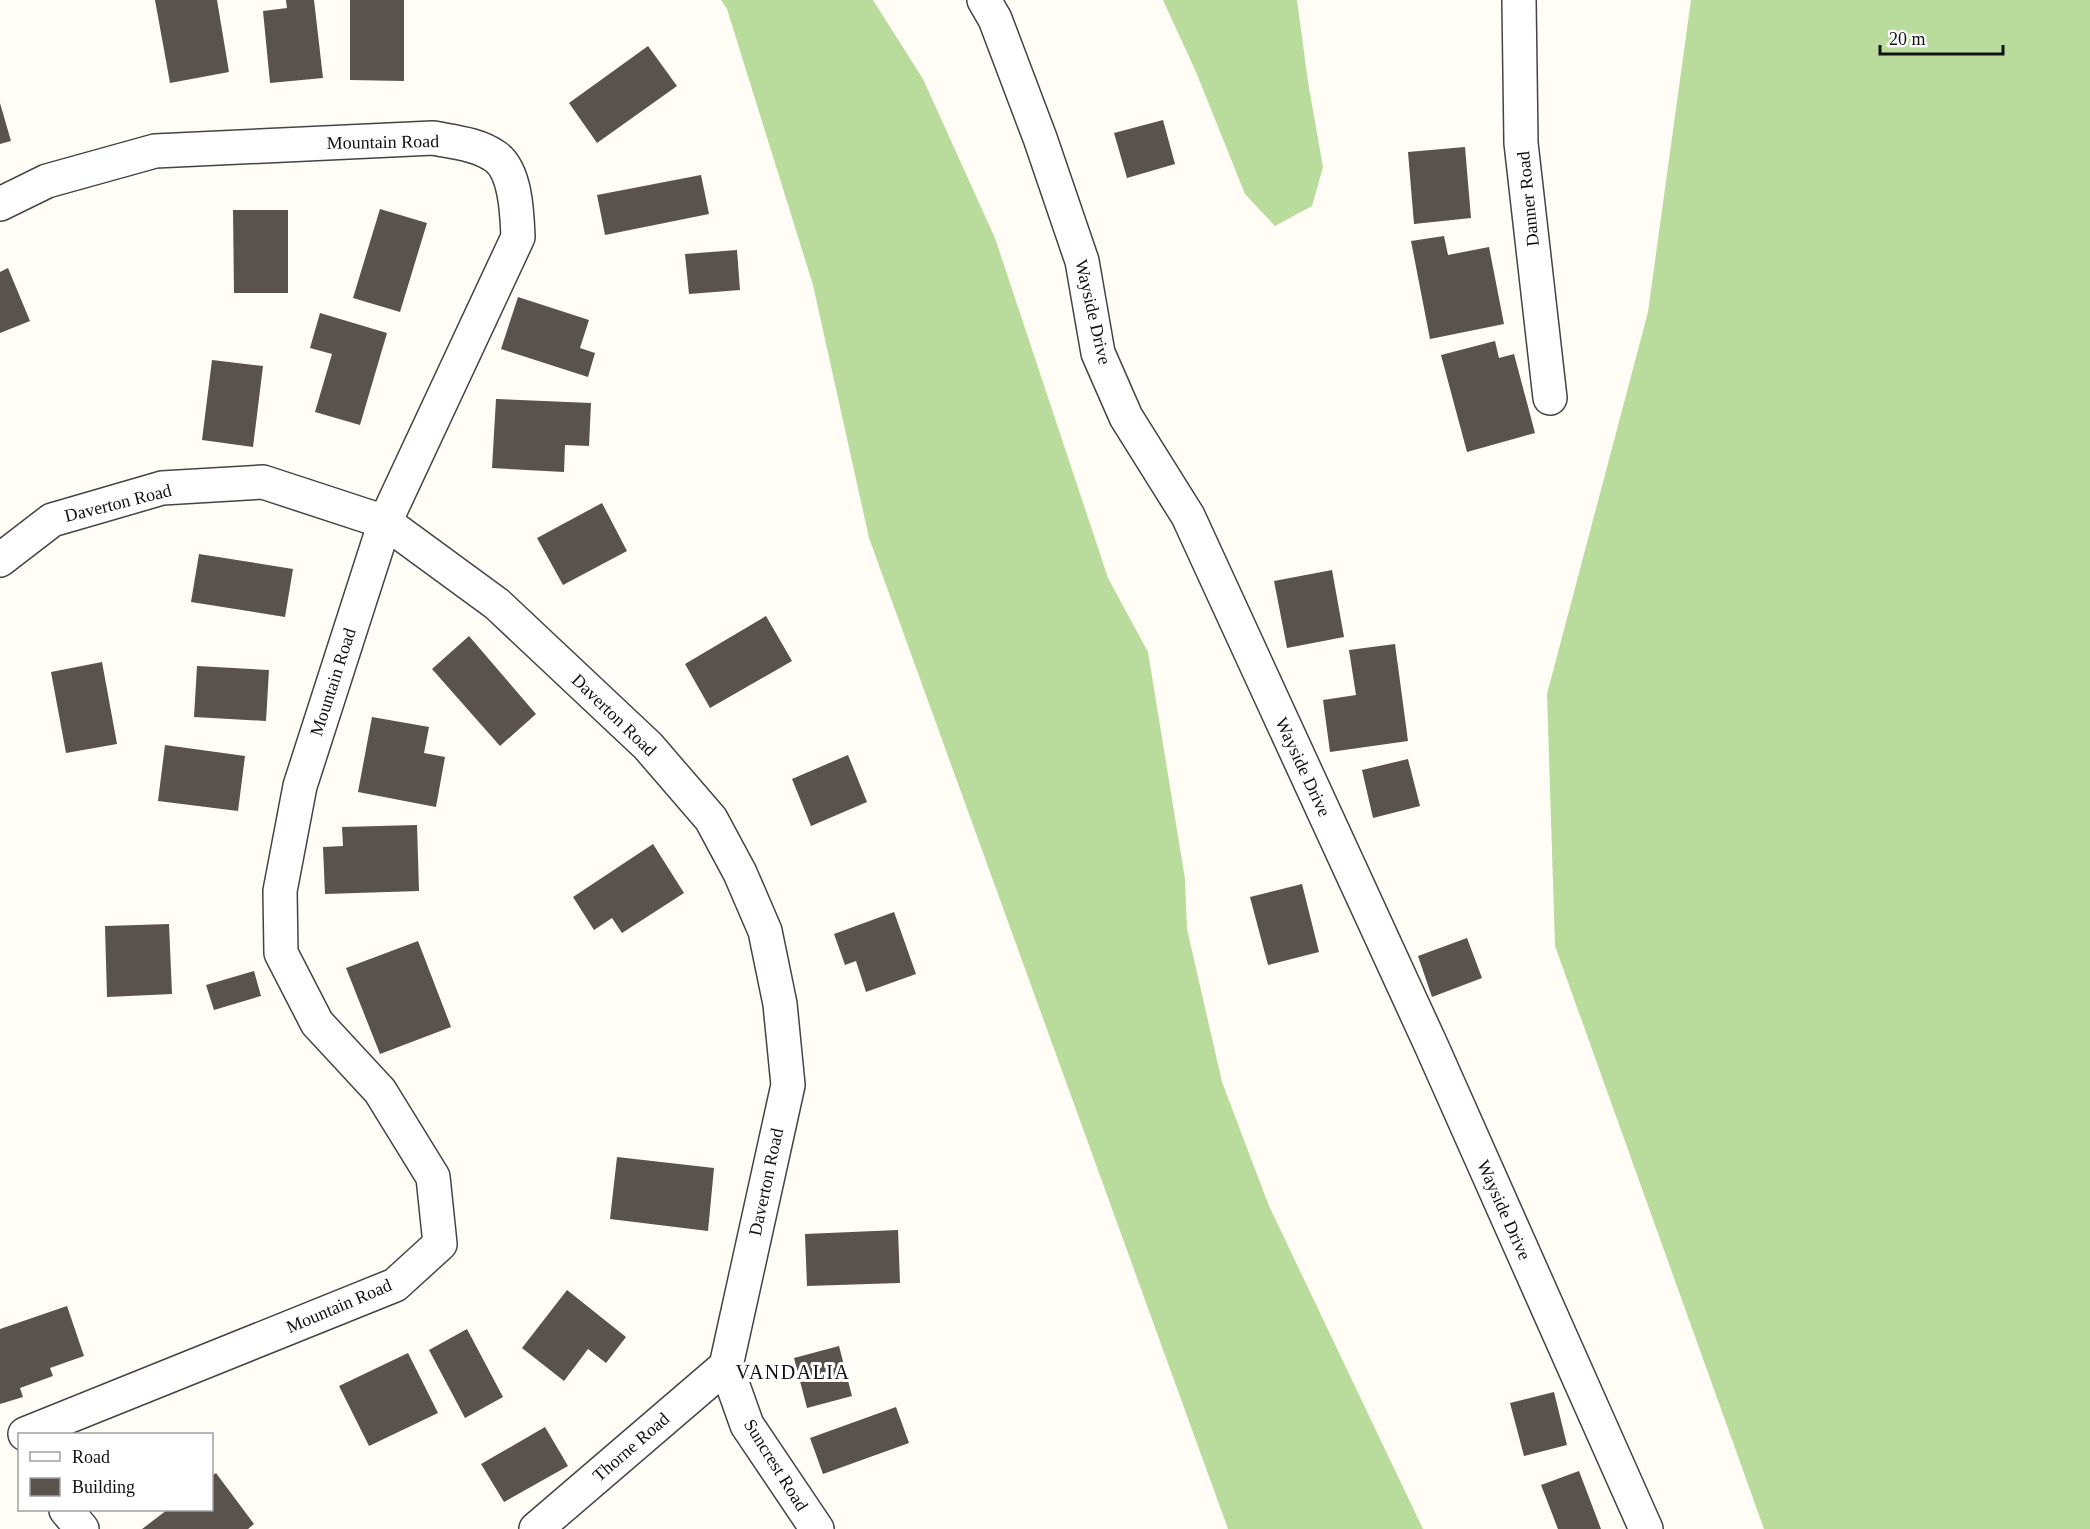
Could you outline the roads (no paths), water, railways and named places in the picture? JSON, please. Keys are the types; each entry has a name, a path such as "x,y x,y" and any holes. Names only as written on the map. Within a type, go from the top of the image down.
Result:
{"street":[{"name":"Wayside Drive","path":"984,0 995,19 1040,138 1082,261 1098,353 1126,417 1188,516 1431,1045 1646,1529"},
{"name":"Danner Road","path":"1520,0 1521,142 1550,398"},
{"name":"Mountain Road","path":"0,204 47,181 154,151 433,138 472,146 497,158 512,182 518,237 385,522 300,786 280,891 282,953 316,1023 380,1091 433,1177 440,1244 395,1285 34,1433"},
{"name":"Daverton Road","path":"0,560 52,520 162,488 263,482 385,522 497,604 648,746 711,819 740,873 765,931 780,1004 788,1085 726,1366"},
{"name":"Thorne Road","path":"536,1529 726,1366"},
{"name":"Suncrest Road","path":"726,1366 747,1425 817,1529"},
{"path":"68,1511 82,1529"}],"district":[{"name":"VANDALIA","path":"793,1372"}]}
